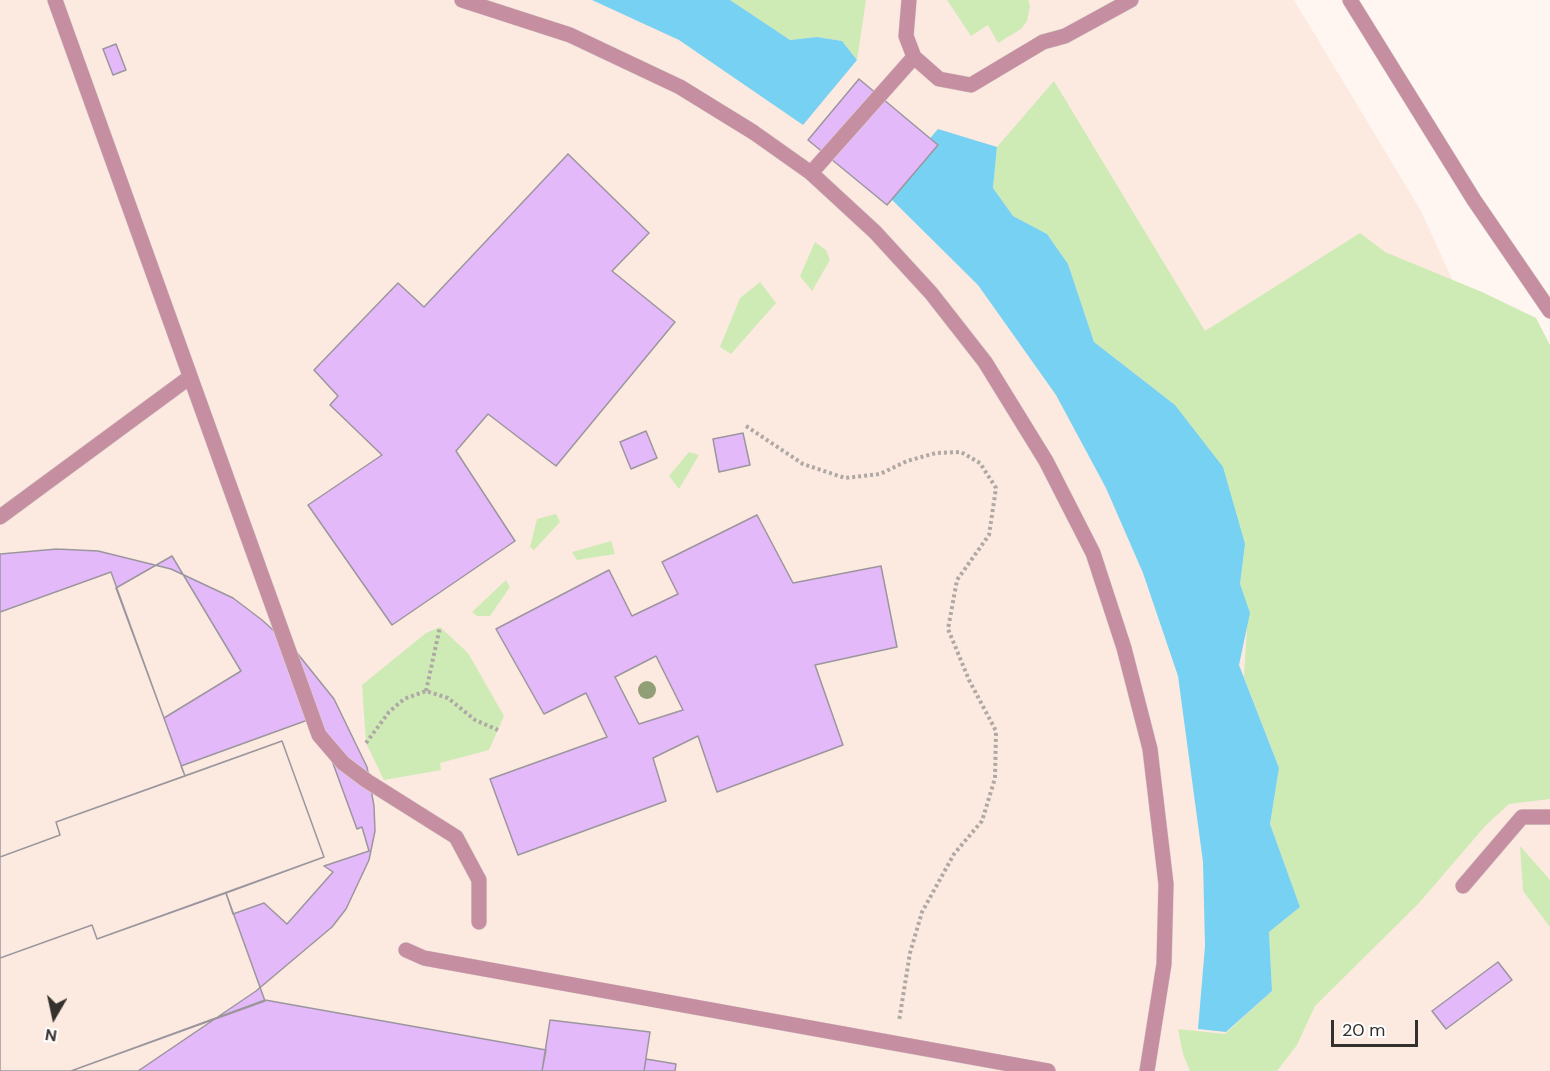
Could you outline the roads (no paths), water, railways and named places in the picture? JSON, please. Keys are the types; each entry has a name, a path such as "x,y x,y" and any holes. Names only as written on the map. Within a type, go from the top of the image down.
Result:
{"street":[{"path":"55,0 319,735 343,763 359,775 456,837 479,880 479,922"},
{"path":"462,0 570,35 680,87 753,132 811,173 875,232 931,293 985,362 1046,461 1093,553 1124,648 1150,749 1167,884 1164,964 1147,1071"},
{"path":"909,0 906,36 914,57 939,79 970,85 1042,42 1065,36 1131,0"},
{"path":"1350,0 1474,200 1550,311"},
{"path":"811,173 914,57"},
{"path":"0,517 190,377"},
{"path":"1463,886 1522,817 1550,817"},
{"path":"406,950 436,960 1048,1071"}],"water":[{"path":"592,0 730,0 790,40 817,37 842,41 857,60 803,125 679,40"},
{"path":"938,129 997,147 993,188 1013,216 1047,234 1068,264 1094,342 1175,405 1223,467 1245,544 1240,584 1250,613 1239,665 1279,768 1270,824 1300,907 1269,932 1272,991 1226,1032 1198,1029 1205,946 1203,862 1178,676 1143,573 1106,488 1056,395 978,285 884,192"}]}
